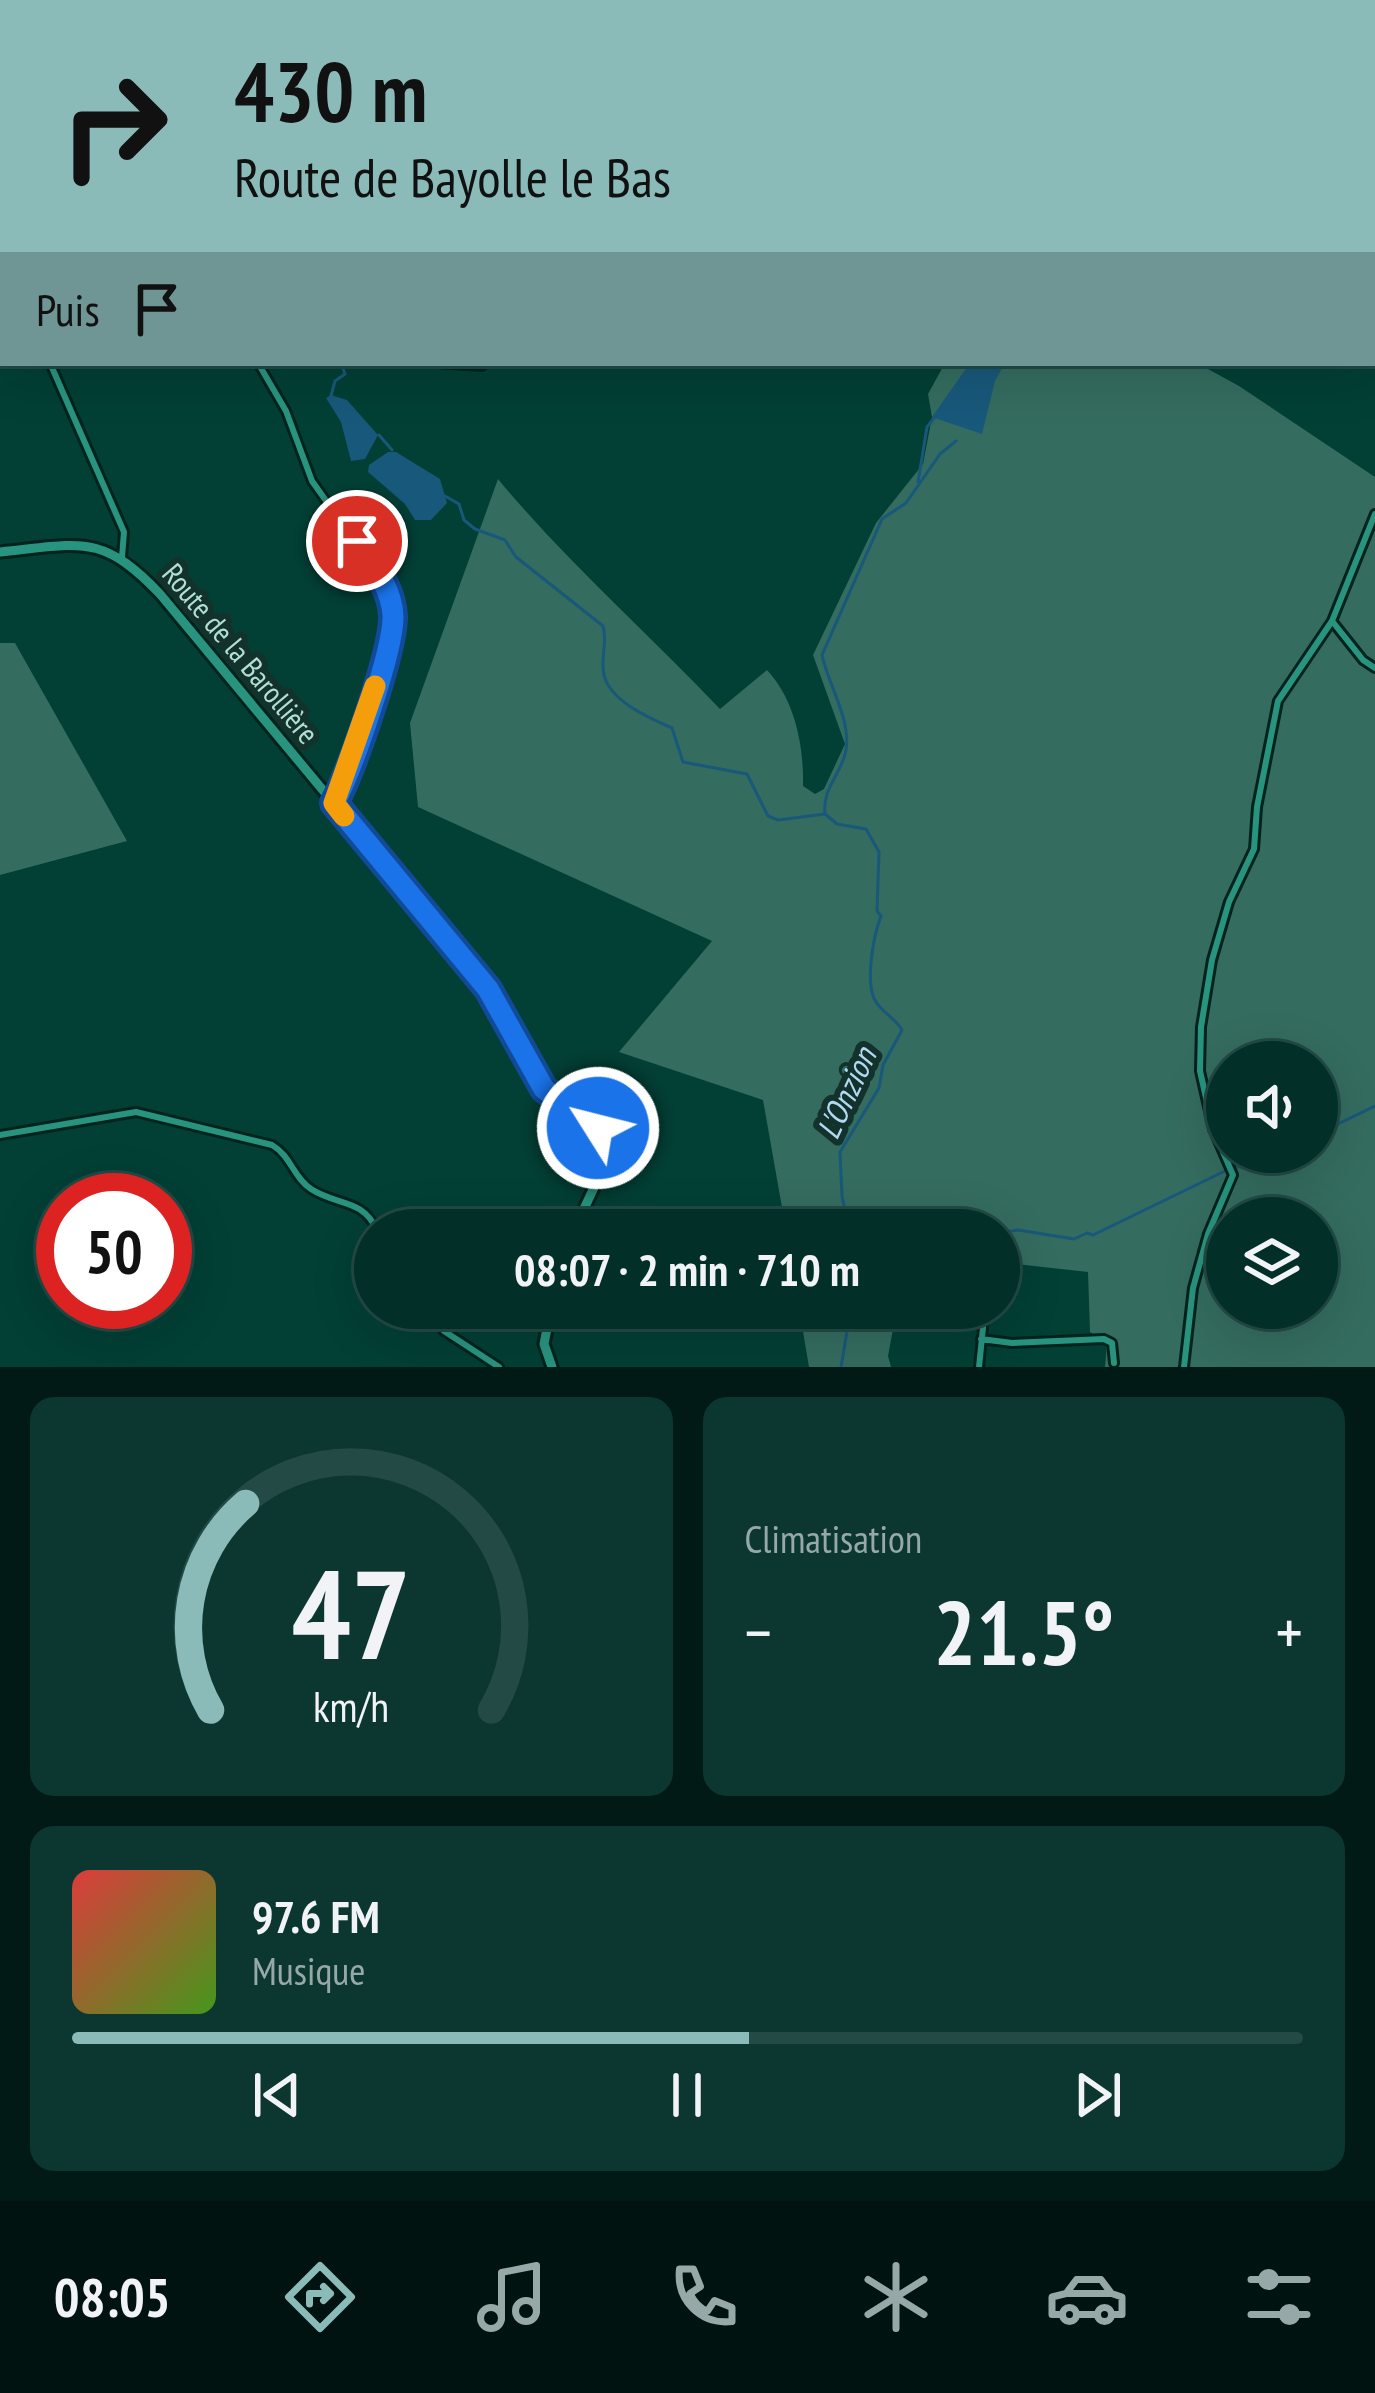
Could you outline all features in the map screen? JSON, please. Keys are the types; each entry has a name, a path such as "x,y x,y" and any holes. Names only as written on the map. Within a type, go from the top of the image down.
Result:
{"main road":[{"name":"Route de la Barollière","path":"0,552 89,545 122,557 160,594 488,989 544,1089 598,1128 606,1162 584,1209"},
{"path":"547,1329 544,1344 552,1367"}],"street":[{"path":"51,366 124,532 122,557"},
{"path":"260,366 286,412 312,481 385,584 393,614 375,685 334,803"},
{"path":"1184,1367 1193,1288 1208,1234 1233,1175 1213,1129 1200,1071 1206,986 1221,926 1253,849 1278,701 1332,621 1375,514"},
{"path":"1332,621 1375,668"},
{"path":"0,1135 136,1112 272,1145 285,1153 298,1179 310,1189 363,1209"},
{"path":"443,1329 499,1367"},
{"path":"979,1367 983,1329"},
{"path":"982,1339 1012,1343 1104,1339 1112,1343 1114,1364"}],"green space":[{"path":"943,366 1202,366 1375,477 1375,1367 1105,1367 1107,1344 1090,1332 1088,1272 1020,1264 1020,1209 782,1209 763,1100 619,1052 712,941 418,807 410,723 498,479 720,709 767,670 785,695 796,724 803,786 815,794 824,789 845,744 813,655 876,523 923,464 932,417 928,394"},
{"path":"0,643 15,643 127,841 0,875"},
{"path":"803,1329 893,1329 891,1367 809,1367"}],"water":[{"path":"968,366 1003,366 982,434 932,417"},
{"path":"326,398 347,400 378,435 365,459 351,461 341,422"},
{"path":"396,452 440,479 447,503 431,520 415,520 405,504 368,472 369,465"}],"waterway":[{"path":"331,396 335,381 345,374 342,366"},
{"name":"L'Onzion","path":"918,482 927,427 934,418"},
{"path":"379,435 392,450"},
{"name":"L'Onzion","path":"845,1209 840,1152 879,1088 883,1065 902,1030 872,994 870,972 881,916 877,911 879,852 866,829 837,824 825,814 826,796 844,759 847,738 822,655 882,519 906,503 940,454 956,441"},
{"path":"445,496 459,504 464,520 505,540 516,557 603,626 603,669 608,684 632,708 672,728 683,762 747,774 768,816 778,820 825,814"},
{"path":"1338,1124 1375,1106"},
{"path":"1020,1230 1074,1239 1093,1235 1221,1173"},
{"name":"L'Onzion","path":"841,1367 847,1329"}],"slow traffic":[{"path":"344,816 334,803 375,686"}],"route":[{"path":"357,541 385,584 393,614 391,634 334,803 488,989 544,1089 598,1128"}]}
